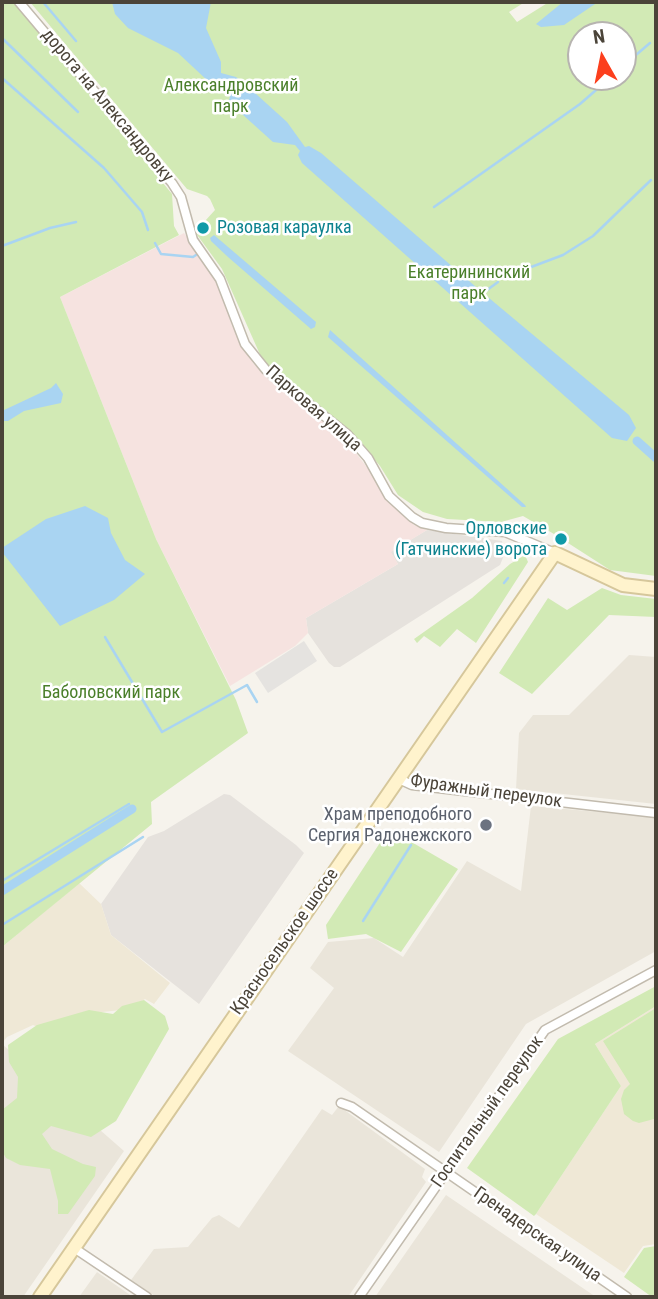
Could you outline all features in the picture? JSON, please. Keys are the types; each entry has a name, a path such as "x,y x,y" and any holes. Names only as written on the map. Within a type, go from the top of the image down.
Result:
{"main road":[{"name":"Парковая улица","path":"555,553 623,585 656,589"},
{"name":"Красносельское шоссе","path":"40,1297 555,553"}],"street":[{"name":"дорога на Александровку","path":"19,2 172,184 181,197 185,215"},
{"name":"Парковая улица","path":"185,215 193,240 216,271 245,344 253,355 266,370 358,445 389,496 402,510 432,526 505,532 555,553"},
{"name":"Фуражный переулок","path":"399,779 412,785 656,813"},
{"name":"Госпитальный переулок","path":"359,1297 545,1030 656,970"},
{"name":"Гренадерская улица","path":"341,1103 352,1107 627,1297"},
{"path":"74,1248 147,1297"}],"shaded area":[{"path":"184,233 221,287 232,326 253,363 269,380 344,438 370,471 386,500 414,525 427,530 391,552 398,564 306,618 308,633 295,646 230,686 156,539 60,297"},
{"path":"427,530 502,541 504,555 500,565 340,667 334,667 308,633 306,618 398,564 390,552"},
{"path":"304,641 317,661 268,693 255,673"},
{"path":"629,655 656,657 656,804 516,789 519,733 533,715 569,715"},
{"path":"224,794 230,795 304,853 199,1004 111,935 101,904 148,837 164,831"},
{"path":"531,806 656,817 656,951 526,1024 439,1152 288,1051 334,988 310,968 328,942 374,938 403,957 467,861 521,891"},
{"path":"79,883 101,904 111,935 170,983 154,1004 145,999 130,1009 84,1014 66,1039 33,1025 7,1037 2,1043 2,947"},
{"path":"656,1006 656,1244 643,1246 624,1273 536,1214 621,1086 595,1044"},
{"path":"2,1044 124,1151 23,1297 2,1297"},
{"path":"339,1106 425,1169 422,1177 426,1182 348,1297 156,1297 131,1280 154,1249 188,1247 212,1218 219,1215 239,1228 322,1109 332,1115"},
{"path":"446,1195 596,1297 375,1297"},
{"path":"97,1272 133,1297 79,1297"}],"green space":[{"name":"Баболовский парк","path":"2,2 13,2 22,11 172,194 174,226 179,235 60,297 156,539 236,700 248,733 151,802 152,824 2,947"},
{"name":"Екатерининский парк","path":"30,2 525,2 509,12 517,22 549,2 656,2 656,576 610,570 556,532 554,534 523,516 501,522 447,519 423,512 398,495 380,466 349,429 281,379 262,359 222,269 195,232 215,210 207,196 187,189"},
{"path":"525,555 528,562 476,643 457,629 440,647 424,636 417,643 414,639 472,598 510,564"},
{"path":"602,588 621,595 656,599 656,617 609,615 532,694 499,673 548,598 567,610"},
{"path":"389,829 458,869 401,952 366,934 328,939 326,925"},
{"path":"656,986 656,1006 595,1044 621,1086 534,1216 467,1168 558,1039"},
{"path":"144,1000 165,1016 169,1029 116,1121 91,1137 51,1126 42,1134 52,1149 83,1164 96,1167 95,1176 68,1214 58,1214 58,1201 50,1169 20,1165 6,1158 2,1151 2,1110 17,1098 18,1077 9,1062 8,1045 37,1025 89,1010 113,1014 122,1006"},
{"path":"656,1008 656,1120 639,1123 624,1114 621,1099 630,1084 603,1041"},
{"path":"656,1246 656,1297 652,1297 624,1277 644,1248"}],"water":[{"path":"112,2 211,2 206,28 221,62 221,73 236,77 245,84 287,122 305,147 309,146 321,153 629,415 636,428 627,441 612,438 302,163 298,155 300,151 295,145 273,142 232,105 229,101 232,86 230,82 219,79 208,81 178,53 128,28 115,14"},
{"path":"563,2 598,2 564,25 541,27 536,24"},
{"path":"214,235 316,322 315,327 311,329 228,257 211,241 210,238"},
{"path":"330,330 526,507 522,507 328,337"},
{"path":"56,383 63,394 61,403 24,411 8,421 2,421 2,411 51,388"},
{"path":"85,506 108,518 111,533 125,560 145,574 114,600 60,626 2,552 2,548 46,519"}],"waterway":[{"path":"43,2 76,41"},
{"path":"2,38 78,112"},
{"path":"637,54 650,43"},
{"path":"2,78 104,168 142,212 148,230"},
{"path":"434,207 595,91"},
{"path":"510,275 563,255 593,236 651,180"},
{"path":"2,246 50,228 76,222"},
{"path":"155,243 161,254 196,255"},
{"path":"483,293 498,282"},
{"path":"656,359 656,372"},
{"path":"637,441 656,458"},
{"path":"504,583 508,578"},
{"path":"105,637 162,732 247,685 257,702"},
{"path":"2,881 129,804"},
{"path":"2,891 132,809"},
{"path":"2,925 143,837"},
{"path":"363,921 411,845"}],"place":[{"name":"Розовая караулка","path":"203,228"},
{"name":"Орловские (Гатчинские) ворота","path":"561,539"},
{"name":"Храм преподобного Сергия Радонежского","path":"486,825"}],"park label":[{"name":"Александровский парк","path":"231,96"}]}
